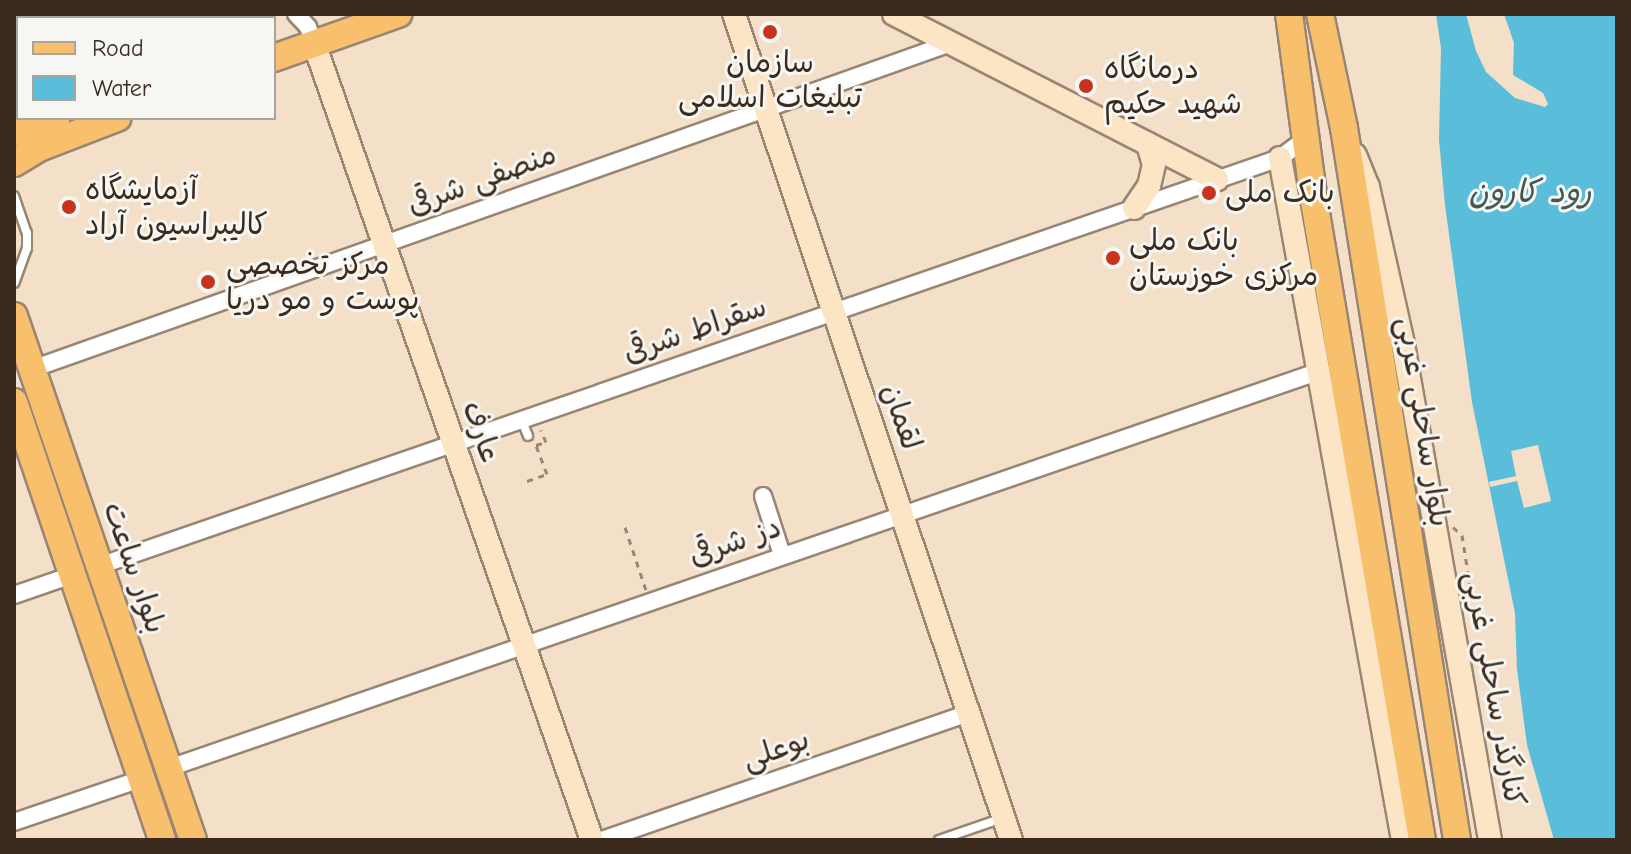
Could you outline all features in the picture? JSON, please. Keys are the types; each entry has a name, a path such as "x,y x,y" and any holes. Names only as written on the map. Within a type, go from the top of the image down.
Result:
{"main road":[{"path":"276,38 345,14"},
{"path":"276,56 306,28 398,14"},
{"name":"بلوار ساحلی غربی","path":"1320,14 1344,128 1457,840"},
{"path":"1288,17 1305,139 1422,840"},
{"path":"14,133 50,120"},
{"path":"14,163 39,148 112,120"},
{"name":"بلوار ساعت","path":"14,316 193,840"},
{"name":"بلوار ساعت","path":"14,402 162,840"}],"street":[{"name":"لقمان","path":"734,14 1011,840"},
{"path":"894,14 1217,179"},
{"name":"عارف","path":"306,28 592,840"},
{"name":"منصفی شرقی","path":"32,369 951,43"},
{"name":"کنارگذر ساحلی غربی","path":"1344,128 1368,187 1403,344 1490,840"},
{"name":"سقراط شرقی","path":"99,566 453,444 528,424 833,312 1280,158 1305,139"},
{"path":"1134,208 1149,186 1154,165 1148,144"},
{"path":"1280,158 1405,840"},
{"name":"دز شرقی","path":"169,768 1320,371"},
{"path":"763,496 782,555"},
{"path":"14,595 72,575"},
{"name":"بوعلی","path":"602,840 968,713"},
{"path":"14,822 141,779"},
{"path":"1405,840 1416,808"}],"lane":[{"path":"14,196 27,233 27,248 14,283"},
{"path":"939,840 1003,818"}],"path":[{"path":"527,481 547,474 536,445 546,442 528,424"},
{"path":"625,527 649,601"}],"water":[{"name":"رود کارون","path":"1436,14 1466,14 1476,51 1486,72 1515,98 1545,107 1548,104 1543,93 1513,75 1514,43 1504,14 1617,14 1617,840 1554,840 1527,745 1517,669 1515,613 1472,402 1445,205 1439,140 1441,48"}],"pier":[{"path":"1538,445 1551,501 1524,508 1517,481 1490,487 1489,482 1516,476 1511,451"}],"place":[{"name":"سازمان تبلیغات اسلامی","path":"770,32"},
{"name":"درمانگاه شهید حکیم","path":"1086,86"},
{"name":"بانک ملی","path":"1209,193"},
{"name":"آزمایشگاه کالیبراسیون آراد","path":"69,207"},
{"name":"بانک ملی مرکزی خوزستان","path":"1113,258"},
{"name":"مرکز تخصصی پوست و مو دریا","path":"208,282"}]}
